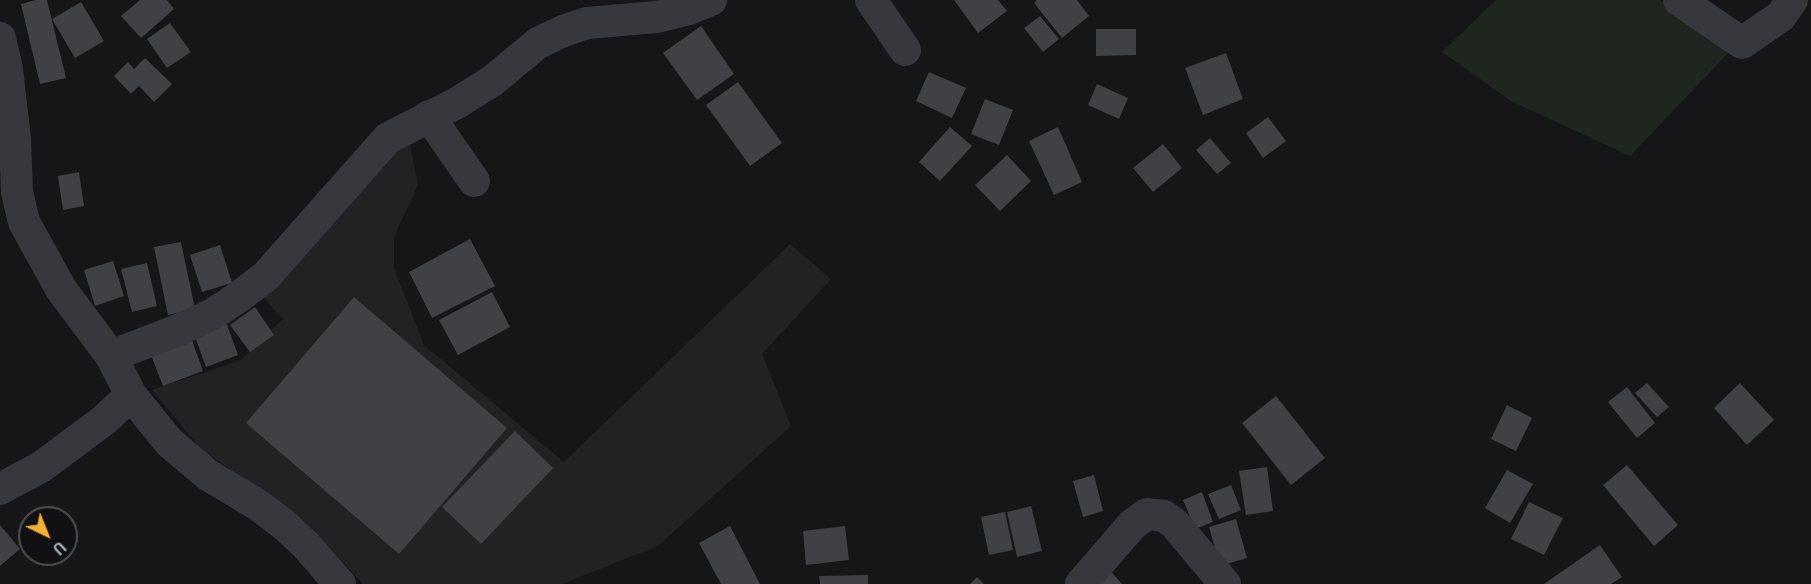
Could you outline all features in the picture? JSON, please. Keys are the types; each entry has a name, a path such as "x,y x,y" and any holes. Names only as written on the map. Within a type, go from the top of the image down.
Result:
{"street":[{"path":"111,356 182,329 213,314 240,296 266,276 388,138 457,103 492,81 538,43 587,23 657,17 689,9 711,0"},
{"path":"871,0 905,50"},
{"path":"1678,0 1742,43 1781,16 1792,0"},
{"path":"0,38 7,69 18,192 24,222 61,289 111,356 131,395 169,442 208,476 258,505 283,524 305,544 340,584"},
{"path":"429,116 474,181"},
{"path":"0,489 41,467 103,421 131,395"},
{"path":"1081,584 1132,525 1147,514 1164,516 1176,524 1225,584"}],"shaded area":[{"path":"1496,0 1660,0 1734,47 1630,156 1511,101 1442,52"},
{"path":"408,133 418,185 394,237 394,268 424,345 564,462 790,244 831,279 762,354 791,426 658,546 562,584 363,584 312,528 200,448 152,390 241,360 283,319 258,292"}],"building":[{"path":"47,0 66,78 40,84 21,4"},
{"path":"140,0 167,0 174,9 141,38 121,16"},
{"path":"954,0 998,0 1007,11 978,33"},
{"path":"1037,0 1077,0 1089,16 1062,38 1034,3"},
{"path":"81,2 104,41 75,58 52,19"},
{"path":"1040,16 1059,39 1043,52 1024,28"},
{"path":"170,23 191,52 167,68 147,39"},
{"path":"701,26 734,74 697,100 663,53"},
{"path":"1096,29 1136,29 1136,55 1096,56"},
{"path":"1226,53 1243,99 1203,115 1185,68"},
{"path":"145,58 172,84 154,102 139,86 131,94 114,76 128,62 134,69"},
{"path":"929,72 966,88 952,118 916,101"},
{"path":"738,82 782,143 750,166 706,105"},
{"path":"1097,84 1128,98 1119,119 1088,105"},
{"path":"985,99 1013,110 999,145 971,134"},
{"path":"1268,117 1286,141 1263,158 1246,133"},
{"path":"950,127 972,146 940,181 919,162"},
{"path":"1058,127 1082,182 1054,195 1029,141"},
{"path":"1210,138 1231,163 1217,174 1196,150"},
{"path":"1163,144 1182,168 1153,192 1133,168"},
{"path":"1007,155 1031,181 1000,211 975,185"},
{"path":"79,172 84,206 63,210 58,176"},
{"path":"470,239 495,286 432,318 409,272"},
{"path":"181,242 195,309 168,315 154,247"},
{"path":"220,245 232,283 202,292 190,255"},
{"path":"113,261 124,296 95,306 84,270"},
{"path":"147,263 157,306 132,312 121,269"},
{"path":"492,292 510,327 458,355 439,320"},
{"path":"354,297 507,428 399,554 246,423"},
{"path":"255,307 274,335 250,352 230,325"},
{"path":"226,322 238,355 206,367 194,334"},
{"path":"189,332 203,371 163,386 148,347"},
{"path":"1647,383 1669,407 1657,417 1635,393"},
{"path":"1740,383 1774,420 1747,445 1714,408"},
{"path":"1627,387 1655,423 1637,438 1608,402"},
{"path":"1276,396 1325,458 1291,485 1242,423"},
{"path":"1507,405 1532,418 1516,451 1491,439"},
{"path":"515,431 553,468 481,544 442,507"},
{"path":"1627,465 1678,525 1654,546 1603,485"},
{"path":"1267,467 1273,511 1246,515 1239,471"},
{"path":"1507,470 1533,484 1510,523 1485,508"},
{"path":"1094,475 1103,511 1083,517 1073,481"},
{"path":"1231,485 1241,510 1219,519 1208,494"},
{"path":"1202,492 1213,522 1195,529 1183,500"},
{"path":"1529,502 1563,518 1544,555 1511,539"},
{"path":"1031,506 1042,551 1017,557 1007,512"},
{"path":"1005,512 1013,550 989,555 981,517"},
{"path":"1236,519 1247,558 1220,566 1209,527"},
{"path":"0,525 18,547 18,551 0,566"},
{"path":"730,526 760,584 721,584 699,543"},
{"path":"845,526 849,560 806,565 803,531"},
{"path":"1600,545 1622,577 1611,584 1544,584"},
{"path":"1108,568 1122,584 1094,584"},
{"path":"868,575 868,584 820,584 819,576"},
{"path":"977,577 984,584 970,584"}]}
